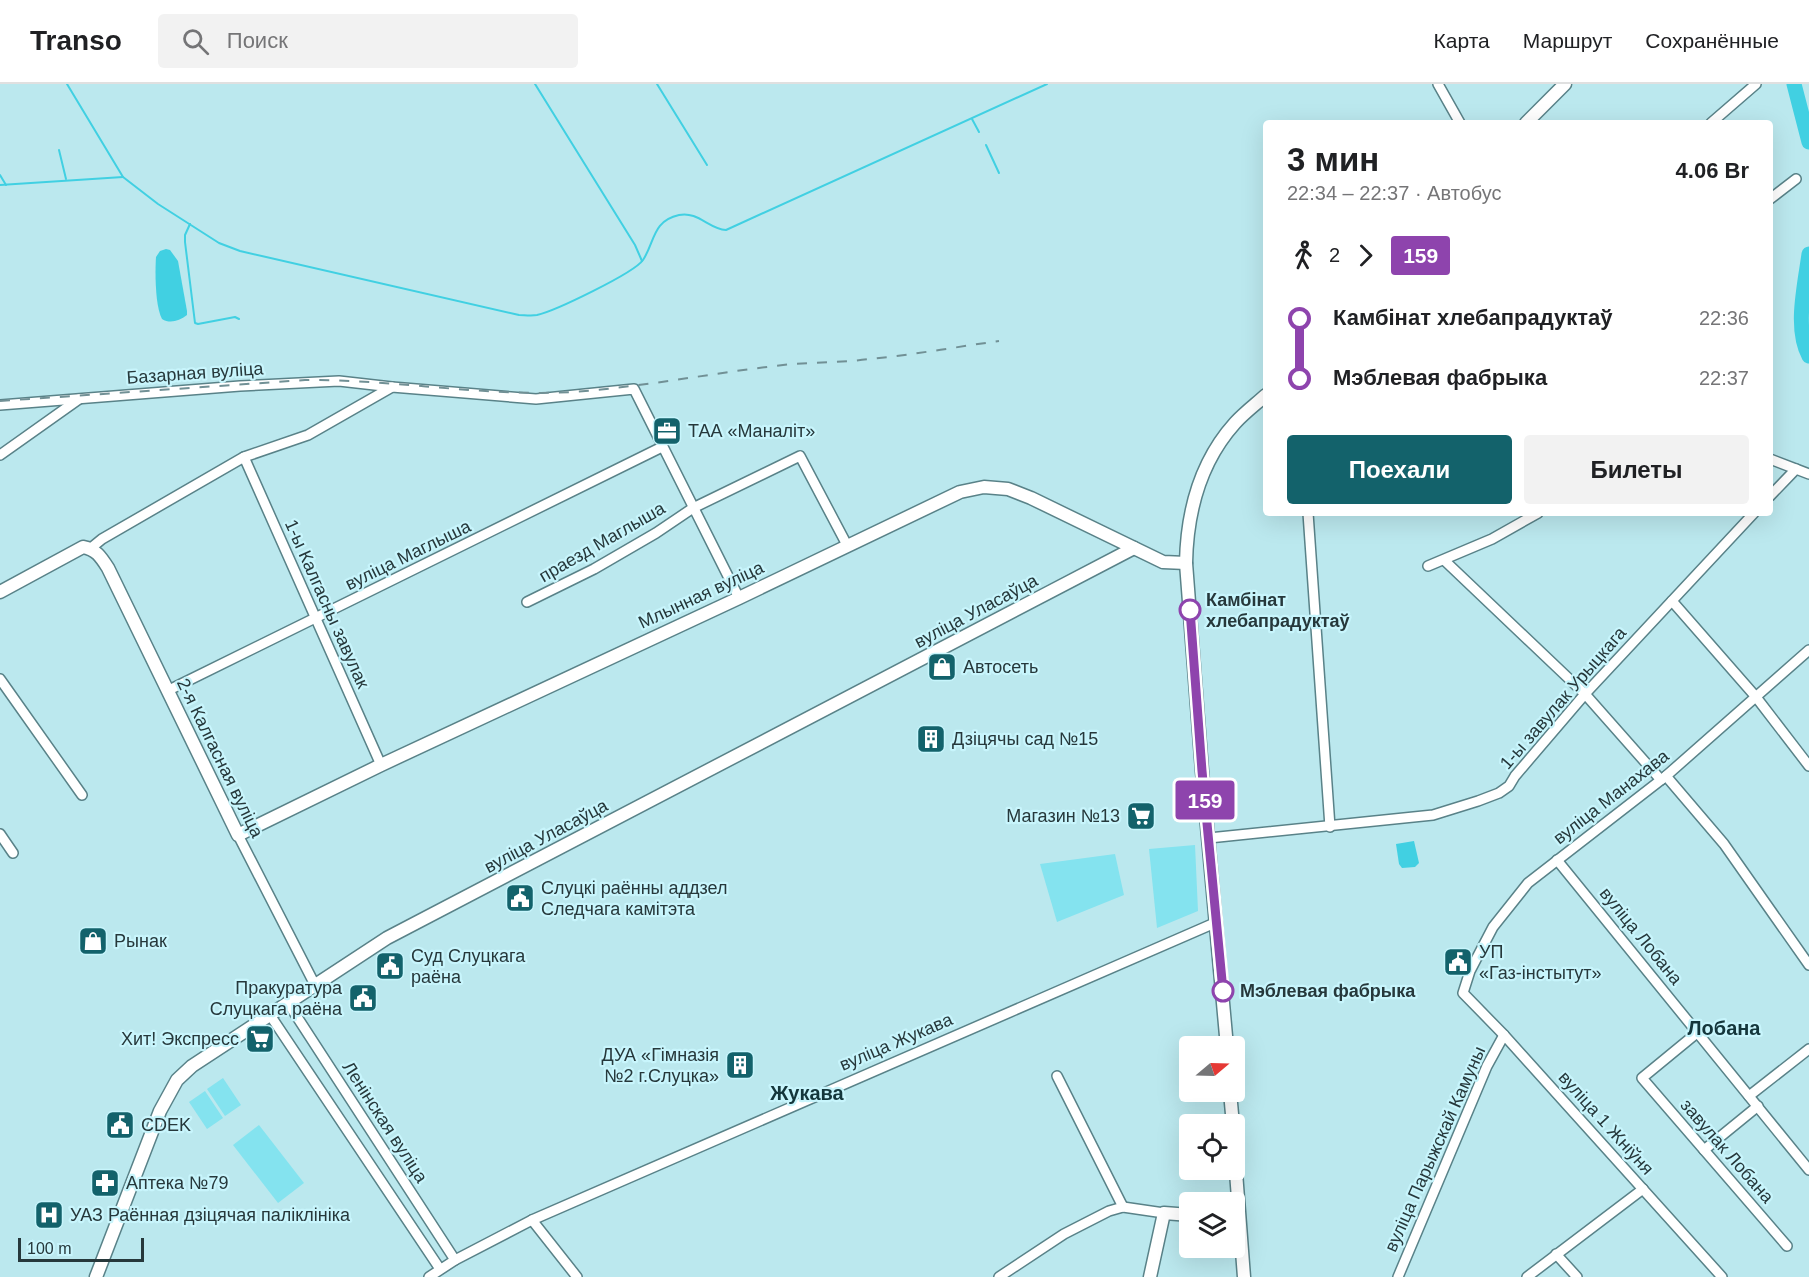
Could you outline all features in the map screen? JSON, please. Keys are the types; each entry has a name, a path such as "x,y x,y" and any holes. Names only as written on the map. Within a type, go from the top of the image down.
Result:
{"main road":[{"path":"1529,120 1564,84"},
{"path":"1226,1036 1186,563 1187,533 1194,498 1203,474 1222,440 1236,422 1263,398"},
{"name":"Млынная вуліца","path":"238,836 381,765 740,598 960,492 984,487 1008,489 1163,562 1186,563"},
{"path":"0,592 83,547 91,548"},
{"name":"2-я Калгасная вуліца","path":"91,548 108,568 238,836"},
{"name":"вуліца Уласаўца","path":"96,1277 160,1111 177,1080 192,1066 387,938 1134,548"},
{"path":"1150,1277 1164,1213 1179,1214"},
{"path":"1242,1258 1244,1277"}],"street":[{"path":"1438,84 1458,120"},
{"path":"1714,120 1756,84"},
{"path":"1773,197 1796,179"},
{"name":"Базарная вуліца","path":"0,405 240,386 339,381 536,399 634,389 662,447"},
{"path":"91,548 102,538 244,457 308,435 392,387"},
{"path":"0,455 80,399"},
{"path":"662,447 740,598"},
{"name":"вуліца Маглыша","path":"167,691 662,447"},
{"name":"праезд Маглыша","path":"527,602 594,569 693,508 800,456 847,545"},
{"name":"1-ы Калгасны завулак","path":"244,457 381,765"},
{"path":"1773,460 1809,474"},
{"path":"1773,493 1796,469"},
{"path":"1308,516 1330,827"},
{"path":"1428,566 1492,539 1533,516"},
{"name":"1-ы завулак Урыцкага","path":"1209,838 1433,815 1499,793 1509,786 1585,694 1751,516"},
{"path":"1444,560 1585,694 1724,844 1809,965"},
{"path":"1672,602 1756,698 1809,766"},
{"name":"вуліца Манахава","path":"1463,993 1470,970 1493,927 1528,884 1663,778 1809,650"},
{"path":"0,679 82,795"},
{"path":"0,834 13,853"},
{"name":"2-я Калгасная вуліца","path":"238,836 315,985"},
{"name":"вуліца Лобана","path":"1557,860 1809,1170"},
{"name":"вуліца Жукава","path":"429,1277 455,1260 532,1220 1217,922"},
{"name":"вуліца 1 Жніўня","path":"1463,993 1504,1035 1722,1277"},
{"name":"Ленінская вуліца","path":"288,1003 455,1260"},
{"name":"Ленінская вуліца","path":"270,1015 440,1269"},
{"name":"завулак Лобана","path":"1698,1032 1642,1078 1787,1246"},
{"name":"вуліца Парыжскай Камуны","path":"1398,1277 1487,1066 1504,1035"},
{"path":"1749,1096 1809,1049"},
{"path":"1057,1076 1123,1207"},
{"path":"1704,1150 1758,1106"},
{"path":"1527,1277 1643,1189"},
{"path":"999,1277 1072,1230 1102,1215 1123,1207 1164,1213"},
{"path":"532,1220 577,1277"},
{"path":"1556,1254 1577,1277"}],"shaded area":[{"path":"170,250 178,261 187,311 187,315 171,322 162,319 156,289 156,257 160,251"},
{"path":"1414,841 1419,863 1415,867 1402,868 1399,864 1396,844"},
{"path":"1195,845 1198,911 1157,928 1149,849"},
{"path":"1115,854 1124,895 1057,922 1040,864"},
{"path":"223,1078 241,1105 225,1116 207,1089"},
{"path":"205,1091 223,1118 207,1129 189,1102"},
{"path":"259,1125 304,1183 278,1203 233,1145"}],"waterway":[{"path":"67,84 123,177 158,204 219,243 240,251 519,315 537,315 546,312 625,274 643,260 655,233 670,218 686,214 726,230 1047,84"},
{"path":"535,84 635,245 642,261"},
{"path":"657,84 707,165"},
{"path":"1794,84 1809,142"},
{"path":"972,119 979,132"},
{"path":"986,145 999,173"},
{"path":"59,150 66,179"},
{"path":"0,175 6,185"},
{"path":"0,185 123,177"},
{"path":"190,224 185,235 185,242 195,323 235,317 239,319"},
{"path":"1809,254 1801,320 1802,333 1809,356"}],"railway":[{"path":"0,401 305,380 372,382 505,392 572,392 783,365 885,357 999,341"}],"bus line":[{"name":"159","path":"1190,610 1202,771 1223,991"}],"place":[{"name":"ТАА «Маналіт»","path":"667,431"},
{"name":"Камбінат хлебапрадуктаў","path":"1190,610"},
{"name":"Автосеть","path":"942,667"},
{"name":"Дзіцячы сад №15","path":"931,739"},
{"name":"Магазин №13","path":"1141,816"},
{"name":"Слуцкі раённы аддзел Следчага камітэта","path":"520,898"},
{"name":"Рынак","path":"93,941"},
{"name":"УП «Газ-інстытут»","path":"1458,962"},
{"name":"Суд Слуцкага раёна","path":"390,966"},
{"name":"Мэблевая фабрыка","path":"1223,991"},
{"name":"Пракуратура Слуцкага раёна","path":"363,998"},
{"name":"Хит! Экспресс","path":"260,1039"},
{"name":"ДУА «Гімназія №2 г.Слуцка»","path":"740,1065"},
{"name":"CDEK","path":"120,1125"},
{"name":"Аптека №79","path":"105,1183"},
{"name":"УАЗ Раённая дзіцячая паліклініка","path":"49,1215"}],"district":[{"name":"Лобана","path":"1724,1028"},
{"name":"Жукава","path":"807,1093"}]}
